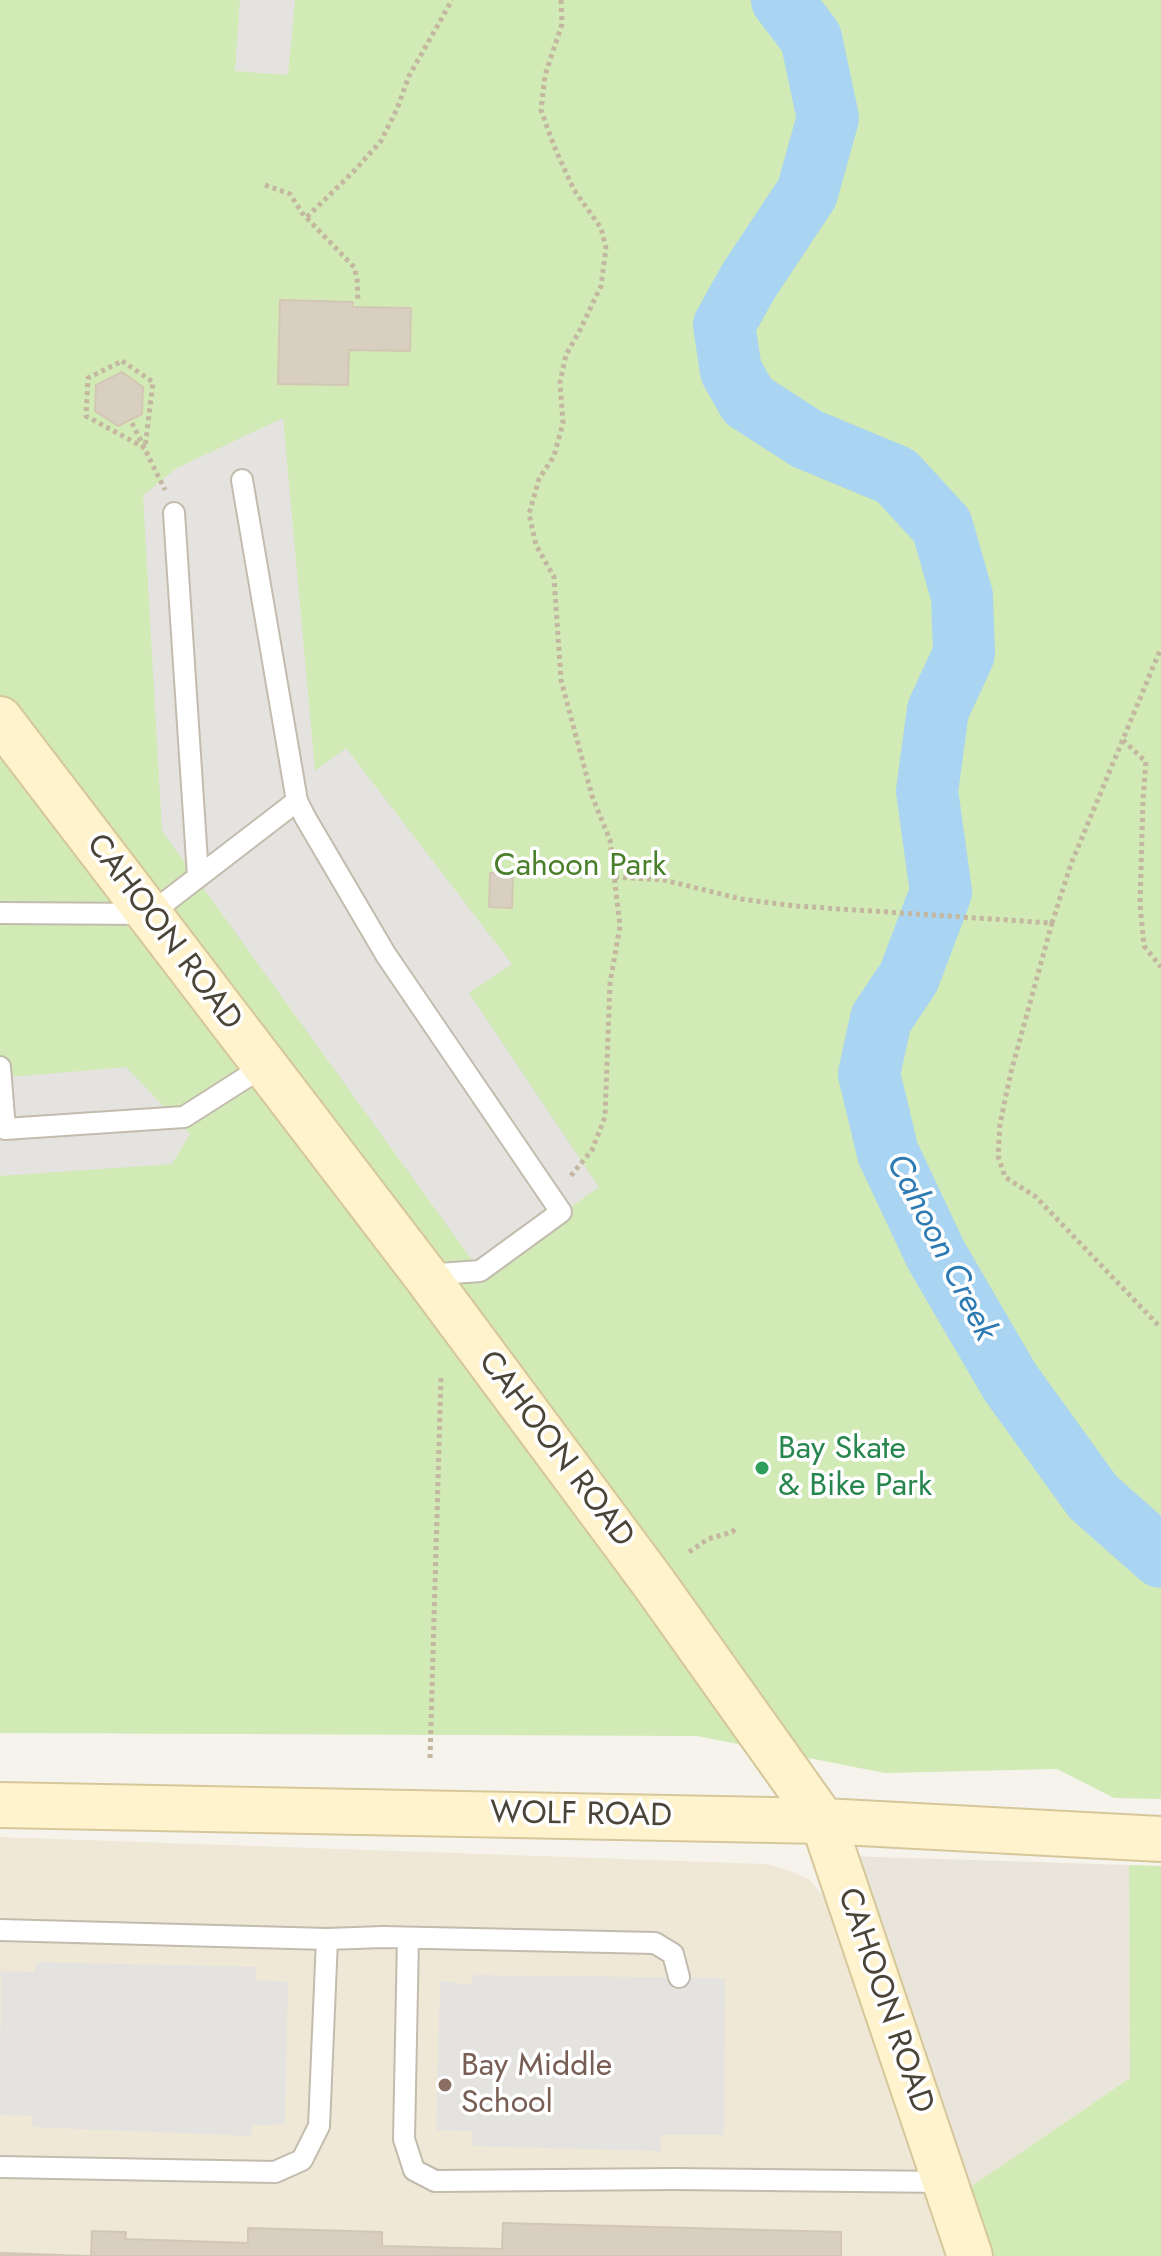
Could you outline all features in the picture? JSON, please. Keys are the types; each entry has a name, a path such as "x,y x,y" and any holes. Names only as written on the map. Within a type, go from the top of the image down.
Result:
{"street":[{"name":"CAHOON ROAD","path":"0,719 425,1275 653,1582 823,1821 970,2256"},
{"name":"WOLF ROAD","path":"0,1805 823,1821 1161,1839"}],"lane":[{"path":"242,480 297,801 386,955 561,1212 480,1271 425,1275"},
{"path":"174,513 198,876"},
{"path":"0,913 150,914 297,801"},
{"path":"0,1067 5,1129 184,1117 264,1066"},
{"path":"0,1930 327,1939 655,1943 673,1954 679,1977"},
{"path":"408,1938 404,2139 414,2170 435,2181 674,2179 945,2182"},
{"path":"0,2167 275,2172 302,2160 319,2126 327,1939"}],"path":[{"path":"307,217 381,141 409,76 452,0"},
{"path":"561,0 562,24 545,75 541,110 574,190 601,228 606,248 601,286 566,355 560,382 563,423 554,456 539,479 529,514 536,545 554,577 561,680 592,796 610,840 620,926 610,983 605,1117 592,1150 582,1162"},
{"path":"265,185 290,194 354,267 358,302"},
{"path":"122,361 153,382 145,448 86,416 88,378 122,361"},
{"path":"132,423 174,513"},
{"path":"1161,648 1071,864 1052,923 1011,1072 1000,1124 998,1156 1005,1177 1036,1197 1161,1328"},
{"path":"1123,740 1146,762 1140,904 1144,946 1161,967"},
{"path":"615,877 664,880 741,899 796,906 1052,923"},
{"path":"430,1758 441,1377"},
{"path":"689,1552 708,1539 737,1528"}],"shaded area":[{"path":"240,0 295,0 288,75 235,71"},
{"path":"283,418 315,771 346,748 512,964 469,993 599,1187 480,1271 162,831 143,495 177,468"},
{"path":"126,1067 190,1134 172,1164 0,1176 0,1078"},
{"name":"Bay Middle School","path":"0,1837 766,1864 788,1870 810,1880 832,1913 949,2256 0,2256"},
{"path":"845,1856 1129,1865 1130,2078 966,2190"},
{"path":"36,1962 256,1967 256,1980 288,1982 285,2124 251,2126 252,2136 32,2127 33,2116 0,2115 1,1971 34,1972"},
{"path":"473,1975 725,1978 724,2135 660,2135 661,2151 472,2146 472,2131 436,2130 440,1981 472,1985"}],"green space":[{"name":"Cahoon Park","path":"0,0 1161,0 1161,1799 1114,1798 1057,1769 885,1773 697,1736 0,1733"},
{"path":"1129,1865 1161,1866 1161,2256 988,2256 966,2190 1130,2078"}],"building":[{"path":"280,300 353,302 352,307 411,308 410,351 349,350 348,385 278,384"},
{"path":"122,372 143,387 142,414 118,426 95,411 96,385"},
{"path":"490,873 513,874 512,908 489,907"},
{"path":"503,2223 841,2232 841,2256 91,2256 92,2231 126,2232 125,2239 248,2243 248,2228 382,2232 382,2246 502,2249"},
{"path":"0,2253 91,2256 0,2256"}],"waterway":[{"name":"Cahoon Creek","path":"782,0 811,38 828,118 807,193 748,282 724,325 731,371 748,401 807,439 896,476 942,526 962,596 964,654 938,710 927,791 941,892 909,977 881,1019 869,1074 888,1153 936,1255 1010,1382 1093,1497 1161,1557"}],"place":[{"name":"Bay Skate & Bike Park","path":"762,1468"},
{"name":"Bay Middle School","path":"445,2085"}]}
